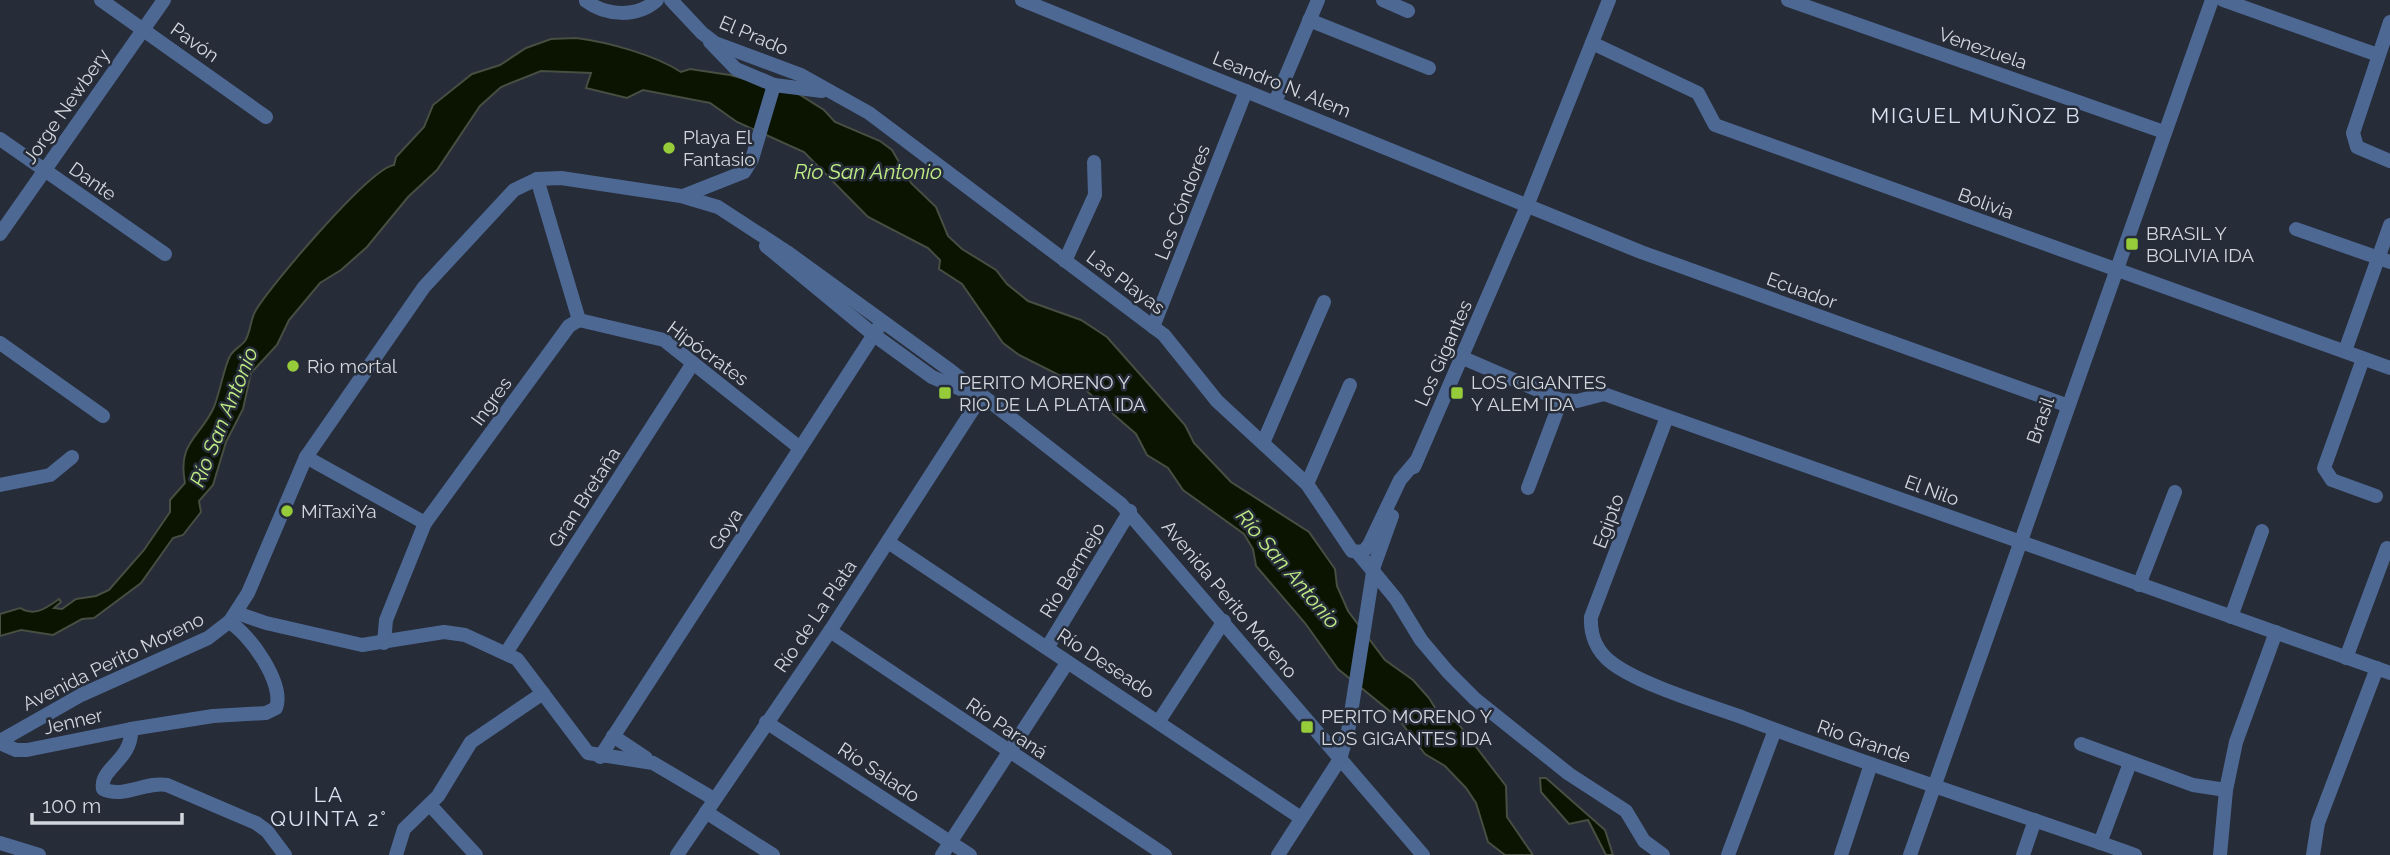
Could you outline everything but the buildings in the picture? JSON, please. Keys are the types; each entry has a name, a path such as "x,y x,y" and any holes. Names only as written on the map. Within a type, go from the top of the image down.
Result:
{"street":[{"name":"Pavón","path":"102,0 266,117"},
{"name":"Jorge Newbery","path":"0,234 164,0"},
{"path":"586,1 604,11 620,13 635,12 657,0"},
{"name":"El Prado","path":"671,0 702,33 724,47 801,75 831,92"},
{"name":"Leandro N. Alem","path":"1022,0 1527,206"},
{"path":"1275,102 1318,0"},
{"path":"1383,0 1408,11"},
{"name":"Los Gigantes","path":"1278,855 1340,759 1348,732 1374,566 1392,516 1527,206 1609,0"},
{"name":"Venezuela","path":"1788,0 2164,132"},
{"name":"Brasil","path":"1910,855 2066,405 2212,0"},
{"path":"2223,0 2378,55"},
{"path":"1309,20 1429,68"},
{"path":"2390,22 2354,125 2354,141 2365,152 2390,161"},
{"path":"702,33 736,69 774,85 831,92"},
{"name":"Bolivia","path":"1592,43 1698,93 1715,125 2390,368"},
{"path":"681,196 744,172 752,159 774,85"},
{"name":"Los Cóndores","path":"1153,327 1246,91"},
{"name":"Las Playas","path":"831,92 869,113 1164,335 1217,401 1307,484 1355,552 1396,599 1421,640 1448,672 1475,699 1579,782 1626,811 1644,841 1663,855"},
{"name":"Dante","path":"0,139 165,254"},
{"path":"1065,261 1095,195 1094,162"},
{"name":"Avenida Perito Moreno","path":"0,742 81,695 208,638 233,617 248,593 306,457 435,274 514,190 537,179 561,178 681,196 711,204 750,231 780,260 878,328 932,377 981,397 1130,512 1423,855"},
{"path":"537,179 579,320"},
{"name":"Ecuador","path":"1527,206 1641,252 2066,405"},
{"path":"2345,351 2384,260 2390,225"},
{"path":"2296,229 2384,260"},
{"path":"1264,443 1324,302"},
{"name":"Hipócrates","path":"579,320 650,334 664,340 800,448"},
{"name":"Ingres","path":"384,643 386,620 425,523 569,326 579,320"},
{"name":"Goya","path":"600,757 878,328"},
{"path":"2,349 103,416"},
{"name":"El Nilo","path":"1463,358 1561,400 1577,401 1604,394 2383,671"},
{"path":"2363,359 2324,468 2332,480 2376,496"},
{"name":"Gran Bretaña","path":"506,653 693,363"},
{"path":"1307,484 1350,385"},
{"name":"Río de La Plata","path":"677,855 830,631 981,397"},
{"path":"1528,488 1561,400"},
{"name":"Egipto","path":"1594,640 1591,617 1667,416"},
{"path":"0,485 50,475 72,457"},
{"path":"306,457 425,523"},
{"path":"1355,552 1369,545 1400,481 1417,460"},
{"path":"2139,585 2175,492"},
{"name":"Río Bermejo","path":"1047,648 1130,512"},
{"path":"2231,617 2262,531"},
{"name":"Río Deseado","path":"888,542 1301,818"},
{"path":"2346,657 2387,548"},
{"path":"233,617 354,644 384,643 450,632 517,659 582,748 600,757 653,763"},
{"path":"131,729 213,716 266,713 276,708 277,686 233,617"},
{"path":"1159,721 1224,621"},
{"name":"Río Paraná","path":"830,631 1165,855"},
{"path":"2220,855 2226,790 2236,742 2276,632"},
{"name":"Rio Grande","path":"1594,640 1613,664 1665,688 1775,730 2135,855"},
{"path":"942,855 1068,663"},
{"path":"2313,855 2318,823 2383,671"},
{"path":"396,855 408,824 430,806 471,742 543,693"},
{"name":"Río Salado","path":"766,722 970,855"},
{"name":"Jenner","path":"0,742 16,750 27,750 131,729 131,746 104,776 103,789 117,793 156,784 167,785 256,823 267,831 285,855"},
{"path":"1728,855 1775,730"},
{"path":"613,736 653,763 773,855"},
{"path":"2081,744 2193,785 2226,790"},
{"path":"2100,843 2130,763"},
{"path":"1841,855 1871,764"},
{"path":"430,806 476,855"},
{"path":"2024,855 2035,820"},
{"path":"0,843 38,855"}],"water":[{"name":"Río San Antonio","path":"576,38 631,50 681,72 690,69 730,75 797,93 824,110 835,122 880,141 892,150 911,183 936,207 948,236 962,249 996,270 1007,284 1028,301 1081,320 1107,337 1185,425 1194,443 1231,482 1309,532 1335,569 1337,586 1348,611 1385,660 1413,680 1442,719 1457,722 1506,786 1507,817 1533,855 1505,855 1488,842 1476,803 1466,788 1445,766 1425,754 1397,717 1338,669 1305,623 1256,566 1253,549 1244,534 1183,490 1168,468 1147,455 1136,434 1081,386 1019,355 1003,343 962,284 939,269 940,260 928,248 868,217 804,152 737,122 710,103 643,90 627,98 586,88 591,73 541,71 501,87 480,106 437,170 408,197 367,247 341,270 320,283 289,320 277,345 251,373 243,409 226,442 213,485 199,501 201,512 183,535 173,538 141,583 94,618 82,619 53,635 21,630 0,636 0,614 20,608 36,611 59,599 61,602 54,608 62,609 76,599 96,596 109,590 144,550 170,512 170,500 185,483 183,469 187,449 214,407 228,361 245,341 256,310 300,254 344,206 364,185 394,165 396,157 424,127 433,105 472,74 500,65 526,48 551,39"},
{"path":"1540,778 1546,778 1605,830 1613,855 1606,855 1588,820 1569,824 1541,792"}],"place":[{"name":"Playa El Fantasio","path":"669,148"},
{"name":"BRASIL Y BOLIVIA IDA","path":"2132,244"},
{"name":"Rio mortal","path":"293,366"},
{"name":"PERITO MORENO Y RIO DE LA PLATA IDA","path":"945,393"},
{"name":"LOS GIGANTES Y ALEM IDA","path":"1457,393"},
{"name":"MiTaxiYa","path":"287,511"},
{"name":"PERITO MORENO Y LOS GIGANTES IDA","path":"1307,727"}],"district":[{"name":"MIGUEL MUÑOZ B","path":"1976,116"},
{"name":"LA QUINTA 2°","path":"329,807"}]}
